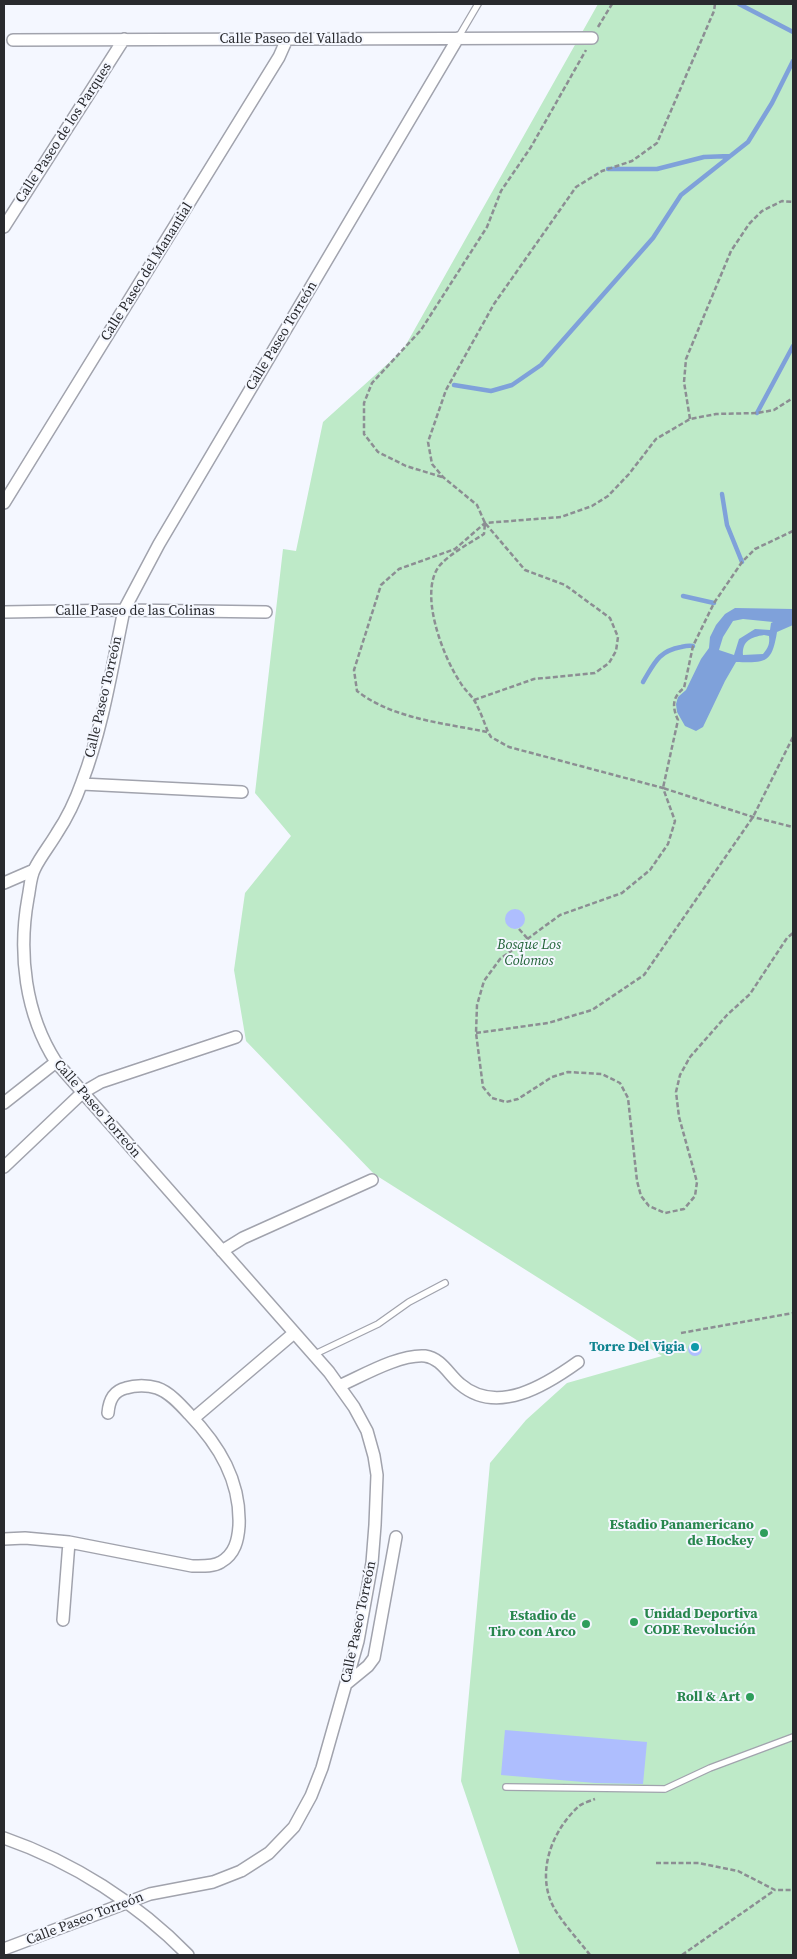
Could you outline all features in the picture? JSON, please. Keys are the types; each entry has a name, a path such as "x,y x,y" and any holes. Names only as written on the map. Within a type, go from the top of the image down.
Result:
{"street":[{"name":"Calle Paseo Torreón","path":"4,1949 150,1894 213,1882 241,1871 269,1853 294,1828 322,1768 358,1641 372,1563 377,1494 374,1456 367,1431 354,1407 313,1355 56,1062 36,1021 28,993 24,961 24,921 34,870 58,831 82,784 94,748 124,610 164,535 458,38"},
{"name":"Calle Paseo del Vallado","path":"13,40 592,38"},
{"name":"Calle Paseo de los Parques","path":"4,226 124,39"},
{"name":"Calle Paseo del Manantial","path":"4,503 279,58 287,39"},
{"name":"Calle Paseo de las Colinas","path":"4,612 124,610 266,612"},
{"path":"82,784 242,792"},
{"path":"4,883 34,870"},
{"path":"4,1167 82,1093 101,1082 236,1037"},
{"path":"4,1103 56,1062"},
{"path":"222,1251 243,1238 372,1180"},
{"path":"194,1418 294,1333"},
{"path":"339,1386 381,1367 410,1357 427,1356 442,1364 460,1385 476,1393 494,1397 514,1396 538,1388 578,1362"},
{"path":"4,1539 24,1538 63,1542 192,1566 208,1566 221,1562 232,1552 238,1537 238,1500 223,1457 208,1433 176,1400 157,1388 148,1386 137,1386 118,1391 109,1403 108,1413"},
{"path":"346,1684 368,1666 374,1658 396,1537"},
{"path":"63,1542 63,1620"},
{"path":"4,1838 58,1862 104,1886 153,1922 188,1955"}],"lane":[{"name":"Calle Paseo Torreón","path":"458,38 478,4"},
{"path":"313,1355 378,1324 409,1302 445,1283"},
{"path":"506,1787 665,1789 710,1768 793,1737"}],"path":[{"path":"443,477 406,466 378,452 364,434 364,403 372,383 421,330 482,235 501,191 531,147 612,4"},
{"path":"474,700 534,679 595,673 609,663 616,652 618,637 610,618 566,585 526,570 485,523 477,504 443,477 432,464 428,442 446,390 494,304 576,187 602,171 632,161 657,143 714,11 715,4"},
{"path":"690,420 684,382 686,358 731,252 749,224 762,211 782,201 793,202"},
{"path":"488,732 403,714 369,701 357,691 354,670 381,584 399,569 455,549 485,523 561,517 592,506 608,496 629,474 656,439 690,420 716,414 766,412 774,410 793,398"},
{"path":"485,523 484,534 441,563 433,580 432,596 433,617 441,646 459,682 474,700 491,736 509,747 663,788 752,817 793,827"},
{"path":"793,531 755,549 742,562 714,603 693,646 684,688 677,693 674,700 674,711 678,720 663,788 675,821 668,844 650,870 622,893 560,915 500,959 484,981 477,1005 476,1033 483,1086 492,1098 506,1102 518,1099 552,1076 568,1072 602,1074 620,1083 628,1098 637,1181 641,1196 649,1206 665,1213 684,1209 695,1196 697,1182 679,1117 676,1092 680,1075 690,1057 727,1015 750,994 787,938 793,933"},
{"path":"476,1033 548,1024 592,1010 644,975 752,817 793,737"},
{"path":"519,929 528,939"},
{"path":"681,1333 793,1313"},
{"path":"590,1955 553,1906 544,1878 557,1832 579,1806 596,1799"},
{"path":"656,1863 699,1863 738,1871 775,1890 793,1890"},
{"path":"682,1955 775,1890"}],"green space":[{"name":"Bosque Los Colomos","path":"598,4 793,4 793,1955 520,1955 461,1781 490,1463 526,1420 567,1383 662,1356 374,1174 246,1041 234,970 245,893 291,836 255,793 283,549 296,551 323,422 403,350"}],"water":[{"path":"735,608 793,609 793,625 777,632 773,650 766,659 754,662 736,662 703,727 696,731 685,726 677,712 676,704 678,697 686,690 701,659 709,648 710,637 716,625 725,614","holes":["743,619 773,622 771,623 770,630 755,629 739,639 734,655 719,650 723,637 733,621","764,635 769,636 769,641 763,654 743,655 744,646 748,640"]}],"building":[{"path":"515,909 522,912 525,919 522,926 515,929 508,926 505,919 508,912"},
{"name":"Torre Del Vigia","path":"695,1342 700,1344 702,1349 700,1354 695,1356 690,1354 688,1349 690,1344"},
{"path":"505,1730 647,1742 643,1784 595,1783 501,1775"}],"waterway":[{"path":"739,4 793,32"},
{"path":"454,385 491,391 512,385 541,365 653,238 681,195 748,142 772,103 793,61"},
{"path":"608,169 657,169 704,157 730,156"},
{"path":"757,413 793,346"},
{"path":"722,494 727,525 742,562"},
{"path":"683,596 714,603"},
{"path":"643,682 662,655 673,649 693,646"}],"place":[{"name":"Torre Del Vigia","path":"695,1347"},
{"name":"Estadio Panamericano de Hockey","path":"764,1533"},
{"name":"Unidad Deportiva CODE Revolución","path":"634,1622"},
{"name":"Estadio de Tiro con Arco","path":"586,1624"},
{"name":"Roll & Art","path":"750,1697"}]}
